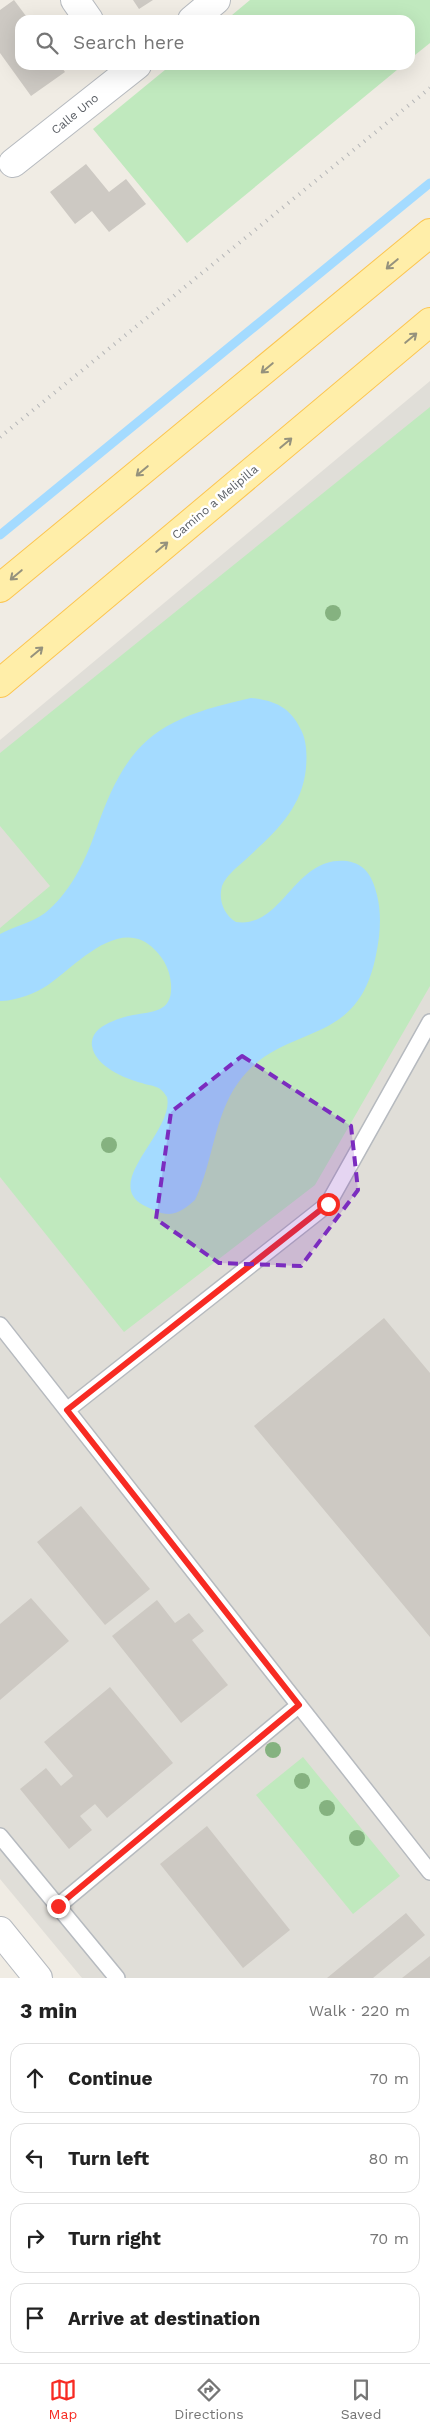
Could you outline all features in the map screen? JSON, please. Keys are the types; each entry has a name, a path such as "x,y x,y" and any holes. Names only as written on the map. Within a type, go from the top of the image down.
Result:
{"main road":[{"path":"0,588 430,234"},
{"name":"Camino a Melipilla","path":"0,683 430,322"}],"street":[{"path":"75,0 86,15"},
{"path":"198,15 216,0"},
{"name":"Calle Uno","path":"13,164 126,70"},
{"path":"0,1931 38,1978"}],"lane":[{"path":"67,1410 328,1204 430,1022"},
{"path":"0,1325 430,1872"},
{"path":"58,1906 299,1705"},
{"path":"0,1836 117,1978"}],"highlighted area":[{"path":"242,1056 351,1126 358,1190 301,1266 219,1263 156,1219 171,1112"}],"shaded area":[{"path":"430,381 430,1978 82,1978 0,1879 0,740"}],"green space":[{"path":"250,0 430,0 430,43 415,55 415,15 232,15"},
{"path":"165,70 397,70 187,243 93,129"},
{"path":"430,407 430,986 315,1185 124,1332 0,1177 0,928 50,886 0,826 0,753"},
{"path":"303,1757 400,1876 353,1914 256,1795"}],"water":[{"path":"251,698 280,706 296,721 304,737 306,768 299,796 292,809 275,831 224,882 221,891 223,907 236,922 252,921 266,915 314,869 329,862 347,861 354,863 368,873 377,895 380,925 376,955 366,986 353,1007 336,1022 275,1050 256,1063 238,1083 224,1110 206,1171 195,1200 180,1211 166,1214 143,1205 133,1195 131,1183 135,1170 161,1125 167,1110 167,1097 158,1088 127,1078 112,1070 99,1060 92,1046 92,1039 96,1032 107,1024 124,1017 155,1011 165,1005 171,993 171,984 164,962 155,950 142,940 127,938 113,940 85,956 48,985 32,994 0,1001 0,934 40,916 62,897 81,866 107,801 120,776 133,755 149,738 168,725 191,715"}],"building":[{"path":"14,0 25,15 15,15 15,70 64,70 65,72 31,96 0,53 0,10"},
{"path":"133,0 153,0 139,9"},
{"path":"86,164 109,192 126,179 146,204 109,232 92,211 75,224 50,192"},
{"path":"384,1318 430,1373 430,1637 254,1426"},
{"path":"81,1506 150,1589 105,1625 37,1542"},
{"path":"31,1598 69,1641 0,1700 0,1624"},
{"path":"157,1600 175,1623 189,1613 204,1631 192,1640 228,1685 181,1723 112,1636"},
{"path":"110,1687 173,1763 107,1818 95,1804 80,1816 92,1830 69,1849 20,1789 46,1768 61,1786 73,1776 44,1742"},
{"path":"207,1826 290,1930 243,1968 160,1864"},
{"path":"406,1913 425,1935 373,1978 327,1978"},
{"path":"430,1956 430,1978 402,1978"}],"waterway":[{"path":"0,535 430,183"}],"railway":[{"path":"0,437 430,88"}],"route":[{"path":"58,1906 299,1705 67,1410 328,1204"}]}
